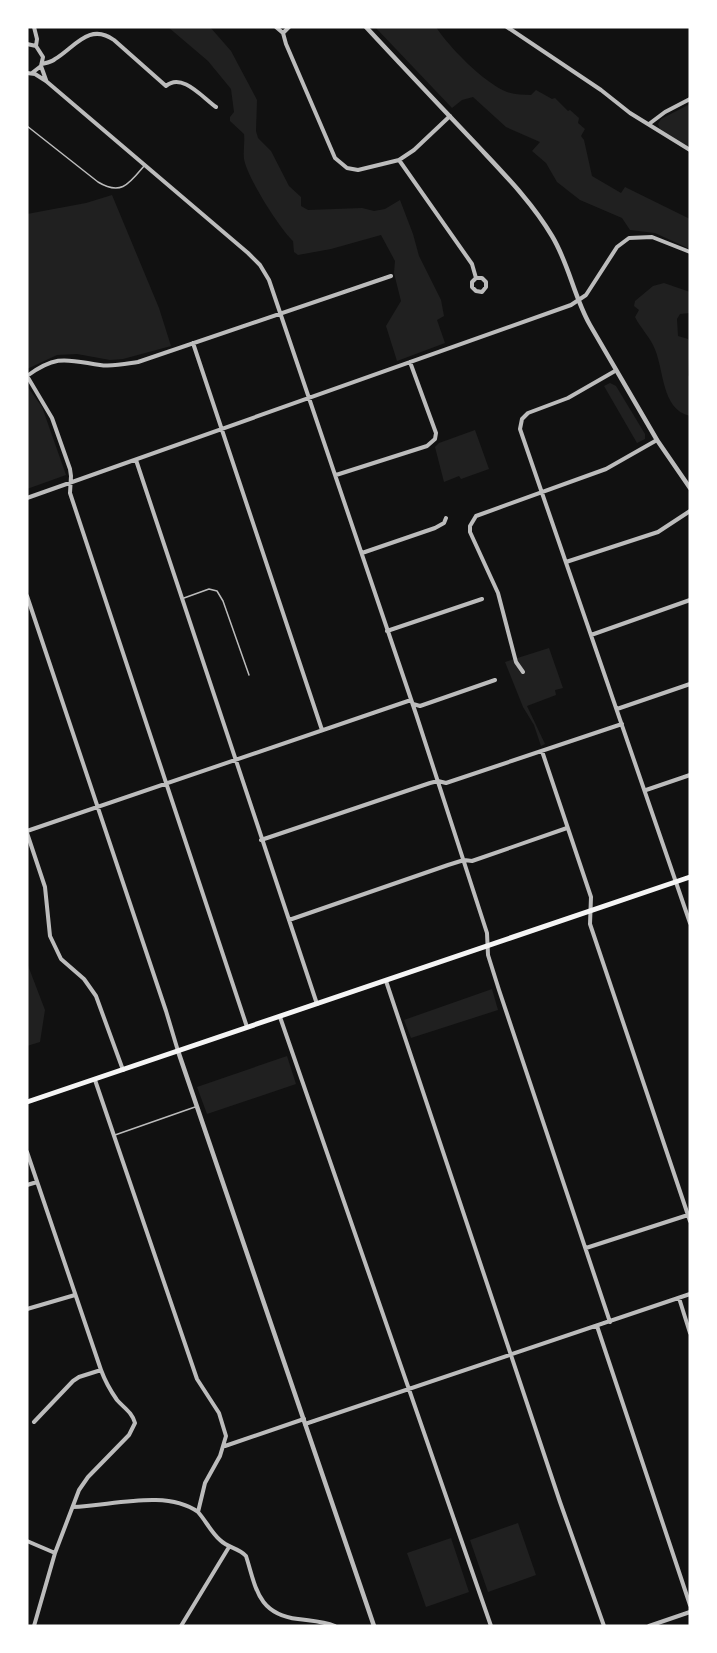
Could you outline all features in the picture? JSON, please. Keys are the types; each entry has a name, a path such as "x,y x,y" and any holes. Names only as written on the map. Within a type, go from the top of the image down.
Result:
{"main road":[{"path":"27,1102 690,877"}],"street":[{"path":"34,27 36,46 43,57 52,61"},
{"path":"276,27 283,33 335,158 347,168 358,170 399,160 414,150 450,116"},
{"path":"283,33 289,27"},
{"path":"366,27 530,203 541,218 559,249 585,317 657,440 690,488"},
{"path":"507,27 601,90 630,113 690,150"},
{"path":"36,34 28,44 36,46"},
{"path":"41,65 52,61 80,39 103,34 114,40 166,86 172,82 182,81 216,107"},
{"path":"28,73 37,70 43,57"},
{"path":"41,65 46,81"},
{"path":"28,73 46,81 256,261 269,280 488,933 488,955 498,990 610,1322"},
{"path":"649,124 665,112 690,99"},
{"path":"399,160 472,264 476,278"},
{"path":"27,498 563,309 586,295 617,247 629,238 652,237 690,252"},
{"path":"247,1027 70,493 70,469 51,418 27,376 44,365 58,360 74,359 99,365 118,365 145,360 390,276"},
{"path":"193,343 322,730"},
{"path":"336,475 427,446 435,440 436,433 410,362"},
{"path":"615,371 568,398 529,412 520,422 521,430 690,923"},
{"path":"523,672 516,662 498,593 472,537 470,526 476,516 606,469 657,440"},
{"path":"136,460 317,1004"},
{"path":"566,562 658,532 690,511"},
{"path":"362,553 435,528 444,523 446,518"},
{"path":"27,596 196,1107 374,1626"},
{"path":"387,631 482,599"},
{"path":"591,635 690,600"},
{"path":"123,1070 96,996 84,979 61,959 50,936 45,887 27,832 322,730 412,702 420,706 495,680"},
{"path":"617,709 690,684"},
{"path":"261,840 438,781 446,783 622,724"},
{"path":"542,751 591,897 590,922 690,1221"},
{"path":"646,790 690,775"},
{"path":"288,920 464,860 472,861 567,828"},
{"path":"386,981 510,1354 604,1626"},
{"path":"280,1017 490,1626"},
{"path":"94,1080 197,1379 222,1420 226,1436 216,1465 205,1483 198,1512"},
{"path":"27,1152 101,1370 108,1386 119,1402 130,1412 135,1423 129,1435 88,1477 79,1490 55,1553 34,1626"},
{"path":"27,1185 37,1182"},
{"path":"586,1248 688,1215"},
{"path":"224,1446 408,1389 690,1294"},
{"path":"27,1309 75,1295"},
{"path":"679,1298 690,1333"},
{"path":"597,1326 690,1605"},
{"path":"34,1422 73,1381 101,1370"},
{"path":"73,1507 156,1499 183,1504 198,1512 218,1539 246,1556 258,1597 273,1611 285,1617 323,1622 334,1626"},
{"path":"27,1541 55,1553"},
{"path":"182,1626 229,1547"},
{"path":"649,1626 690,1612"}],"lane":[{"path":"27,126 98,182 110,188 127,185 144,165"},
{"path":"181,599 209,589 217,591 223,601 249,675"},
{"path":"113,1136 196,1107"}],"shaded area":[{"path":"168,27 210,27 231,51 257,100 256,131 258,138 271,151 289,186 301,197 301,206 308,210 362,208 374,211 385,209 400,200 419,256 441,300 444,316 437,320 445,343 397,361 386,326 401,301 394,273 395,261 381,235 331,249 298,255 294,252 293,241 264,202 246,167 244,134 230,121 234,112 231,89 208,61"},
{"path":"375,27 436,27 468,64 498,87 510,93 522,95 531,95 536,90 552,99 555,98 579,118 578,123 585,129 581,136 584,140 592,176 621,193 625,187 690,219 690,249 655,233 630,230 622,218 580,200 557,182 546,163 532,151 540,142 506,127 473,97 462,100 452,108"},
{"path":"690,104 690,148 660,129 658,124 661,119"},
{"path":"112,195 159,308 171,346 123,359 110,360 77,354 57,355 27,369 27,214 86,203"},
{"path":"664,283 690,292 690,313 680,314 677,319 678,336 690,342 688,375 690,378 690,416 680,412 668,397 657,354 635,317 639,310 634,306 635,301 653,286"},
{"path":"610,383 616,386 645,434 645,439 637,443 604,386"},
{"path":"27,386 42,407 66,475 27,489"},
{"path":"475,430 489,469 461,479 459,476 444,482 435,447 439,443"},
{"path":"549,648 563,688 555,690 556,695 527,706 545,744 541,746 534,725 523,707 505,662"},
{"path":"27,963 45,1010 40,1042 27,1046"},
{"path":"492,989 498,1010 411,1038 404,1020"},
{"path":"287,1056 296,1084 207,1114 197,1087"},
{"path":"518,1523 536,1575 488,1592 470,1540"},
{"path":"451,1538 469,1592 426,1607 407,1553"}]}
